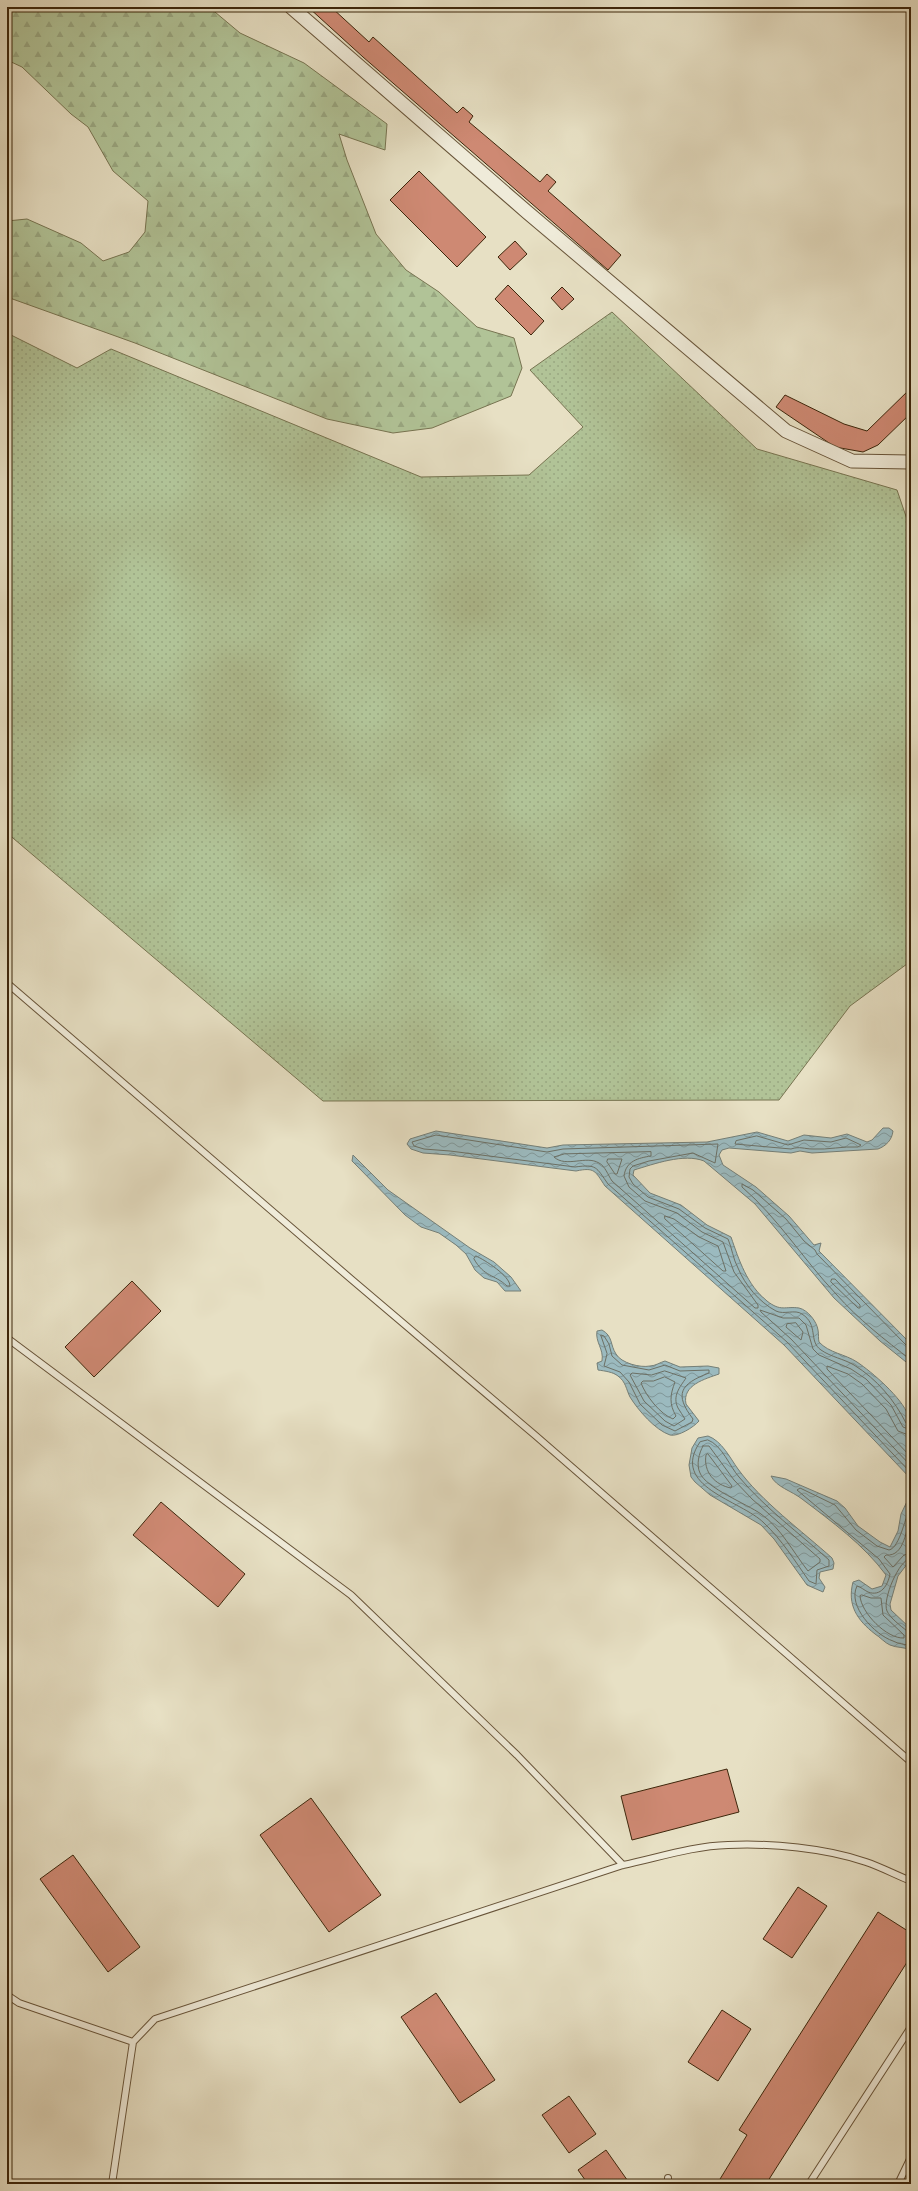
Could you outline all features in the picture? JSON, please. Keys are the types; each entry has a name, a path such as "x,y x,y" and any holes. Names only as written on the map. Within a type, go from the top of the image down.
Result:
{"street":[{"path":"291,7 527,212 786,431 852,462 911,463"}],"lane":[{"path":"7,983 566,1462 911,1762"},
{"path":"7,1338 351,1595 517,1755 623,1865"},
{"path":"112,2184 133,2042 154,2019 623,1865 696,1849 727,1845 753,1845 830,1853 866,1862 911,1881"},
{"path":"7,1995 19,2003 133,2042"},
{"path":"808,2184 911,2026"},
{"path":"898,2184 911,2157"}],"green space":[{"path":"7,7 209,7 240,33 304,63 387,124 385,150 339,134 347,160 376,234 406,270 439,292 477,327 514,338 522,368 511,396 432,428 393,433 327,419 135,343 7,297 7,221 27,219 81,243 103,261 129,252 145,232 148,201 113,171 88,127 71,114 22,67 7,60"},
{"path":"612,312 757,449 897,490 911,531 911,961 850,1006 779,1100 323,1101 7,833 7,333 77,368 111,349 421,477 529,475 583,427 530,370"}],"water":[{"path":"883,1128 889,1128 893,1131 888,1142 878,1149 812,1153 800,1151 791,1153 729,1148 722,1150 719,1155 723,1165 756,1187 789,1216 814,1245 821,1243 819,1251 911,1344 911,1366 880,1341 834,1298 755,1204 704,1161 687,1158 669,1160 634,1170 633,1175 650,1193 681,1205 707,1225 731,1237 744,1272 760,1295 767,1301 780,1308 799,1308 806,1311 816,1323 819,1342 823,1346 857,1362 893,1393 905,1408 910,1422 912,1438 911,1479 784,1345 605,1186 594,1171 576,1171 423,1153 411,1149 407,1144 410,1139 436,1131 547,1148 563,1145 707,1142 757,1132 788,1141 804,1135 831,1138 847,1134 867,1142 872,1140"},
{"path":"353,1155 388,1190 470,1248 494,1262 511,1277 521,1291 505,1291 497,1282 484,1278 475,1270 466,1254 456,1245 439,1233 421,1227 405,1215 352,1161"},
{"path":"602,1330 608,1335 618,1357 631,1364 646,1366 665,1361 680,1367 708,1366 719,1368 719,1374 707,1378 691,1387 686,1397 686,1404 699,1421 686,1431 673,1435 664,1432 653,1424 633,1402 621,1378 611,1373 598,1370 597,1363 602,1361 602,1357 597,1339 597,1331"},
{"path":"708,1436 713,1438 722,1446 747,1481 758,1493 832,1558 834,1563 833,1569 820,1572 819,1578 825,1587 823,1592 807,1585 774,1539 761,1525 710,1495 691,1477 689,1465 692,1448 698,1438"},
{"path":"771,1476 786,1479 837,1501 845,1508 858,1526 880,1542 890,1547 898,1531 901,1514 911,1493 911,1559 898,1576 890,1604 891,1610 911,1629 911,1650 886,1643 863,1623 853,1605 851,1590 853,1582 859,1580 872,1589 882,1586 886,1575 868,1554 847,1534 798,1496 780,1486"}],"building":[{"path":"308,7 331,7 369,42 373,37 457,113 463,107 473,116 469,122 540,182 547,174 556,182 548,191 621,255 608,270 363,57"},
{"path":"419,171 486,237 457,267 390,200"},
{"path":"515,241 527,254 510,270 498,257"},
{"path":"508,285 544,321 531,335 495,299"},
{"path":"562,287 574,299 562,310 551,298"},
{"path":"911,388 911,413 878,445 863,452 835,447 776,407 785,395 844,424 867,431"},
{"path":"132,1281 161,1311 94,1377 65,1347"},
{"path":"161,1502 245,1574 218,1607 133,1535"},
{"path":"727,1769 739,1812 632,1840 621,1796"},
{"path":"311,1798 381,1895 329,1932 260,1835"},
{"path":"73,1855 140,1947 108,1972 40,1879"},
{"path":"798,1887 827,1906 792,1958 763,1939"},
{"path":"878,1912 911,1933 911,1956 766,2184 717,2184 747,2135 739,2130"},
{"path":"436,1993 495,2080 460,2103 401,2017"},
{"path":"722,2010 751,2029 718,2081 688,2062"},
{"path":"569,2096 596,2134 569,2153 542,2115"},
{"path":"606,2150 630,2184 588,2184 578,2170"}]}
